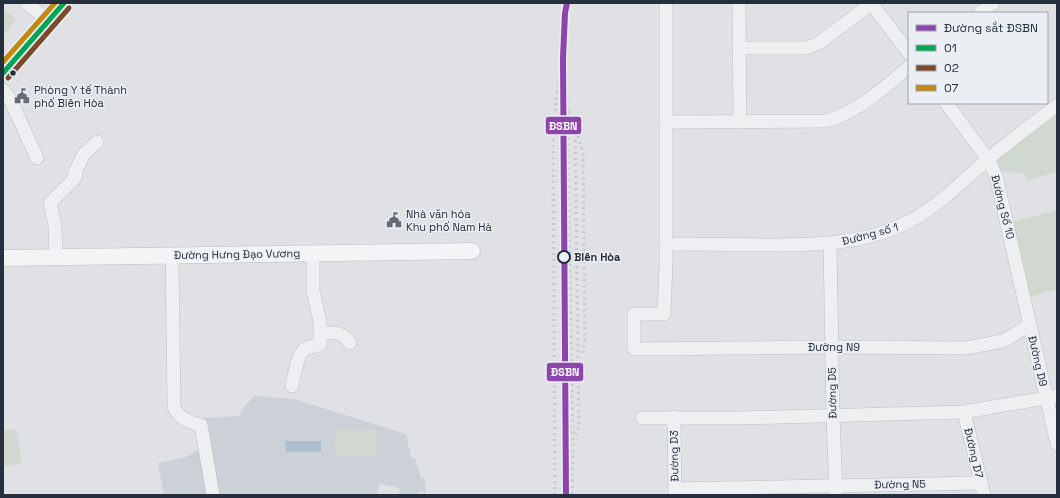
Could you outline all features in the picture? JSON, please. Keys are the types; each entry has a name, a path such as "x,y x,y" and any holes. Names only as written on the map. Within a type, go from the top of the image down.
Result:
{"main road":[{"path":"3,73 64,3"},
{"name":"Đường Hưng Đạo Vương","path":"3,258 472,250"}],"street":[{"path":"28,3 48,21"},
{"path":"666,3 666,244"},
{"path":"739,3 740,122"},
{"path":"981,12 993,3"},
{"path":"739,48 812,47 868,6 874,7 908,53"},
{"path":"666,122 818,121 835,118 857,108 908,68"},
{"path":"3,90 13,106 37,158"},
{"name":"Đường Số 10","path":"947,104 988,159 996,176 1030,325"},
{"name":"Đường số 1","path":"666,244 830,244 874,235 902,225 932,207 988,159 1057,105"},
{"path":"56,257 55,226 50,203 74,179 76,175 74,174 84,154 97,142"},
{"name":"Đường N9","path":"666,244 664,314 634,314 634,349 832,347 966,348 1003,341 1030,325"},
{"name":"Đường D5","path":"830,244 832,416 836,490"},
{"path":"292,386 303,350 320,344 321,333 318,310 314,298 313,253"},
{"path":"172,255 174,406 175,410 189,423 202,425 212,495"},
{"name":"Đường D9","path":"1030,325 1052,397 1057,444"},
{"path":"321,333 335,332 348,339 350,343"},
{"path":"642,418 740,418 964,412 1052,397"},
{"name":"Đường D7","path":"964,412 982,489"},
{"name":"Đường D3","path":"674,418 675,492"},
{"name":"Đường N5","path":"675,492 982,489"}],"shaded area":[{"path":"3,9 17,19 3,35"},
{"path":"1057,110 1057,172 1027,180 1024,174 998,171 993,160"},
{"path":"1057,210 1057,289 1029,297 1012,222"},
{"path":"254,396 294,399 406,434 411,458 415,458 421,478 425,479 426,493 419,492 419,495 400,495 399,488 380,484 376,495 215,495 203,418 239,416 244,407"},
{"path":"16,429 22,463 4,466 3,431"},
{"path":"335,430 376,430 377,455 336,455"},
{"path":"202,447 210,495 164,495 158,463 186,457"}],"water":[{"path":"285,441 321,441 321,452 286,452"}],"railway":[{"path":"555,495 553,138 556,100 563,58"},
{"path":"564,72 567,100 573,443 572,495"},
{"path":"569,111 575,127 579,426 574,439"},
{"path":"578,136 583,153 585,341 582,353"}],"rail line":[{"name":"ĐSBN","path":"566,495 563,58 565,13 567,3"}],"transit line":[{"name":"07","path":"3,62 55,3"},
{"name":"01","path":"3,73 64,3"},
{"name":"02","path":"8,78 69,8"}],"place":[{"name":"Phòng Y tế Thành phố Biên Hòa","path":"22,96"},
{"name":"Nhà văn hóa Khu phố Nam Hà","path":"394,220"},
{"name":"Biên Hòa","path":"564,257"}]}
